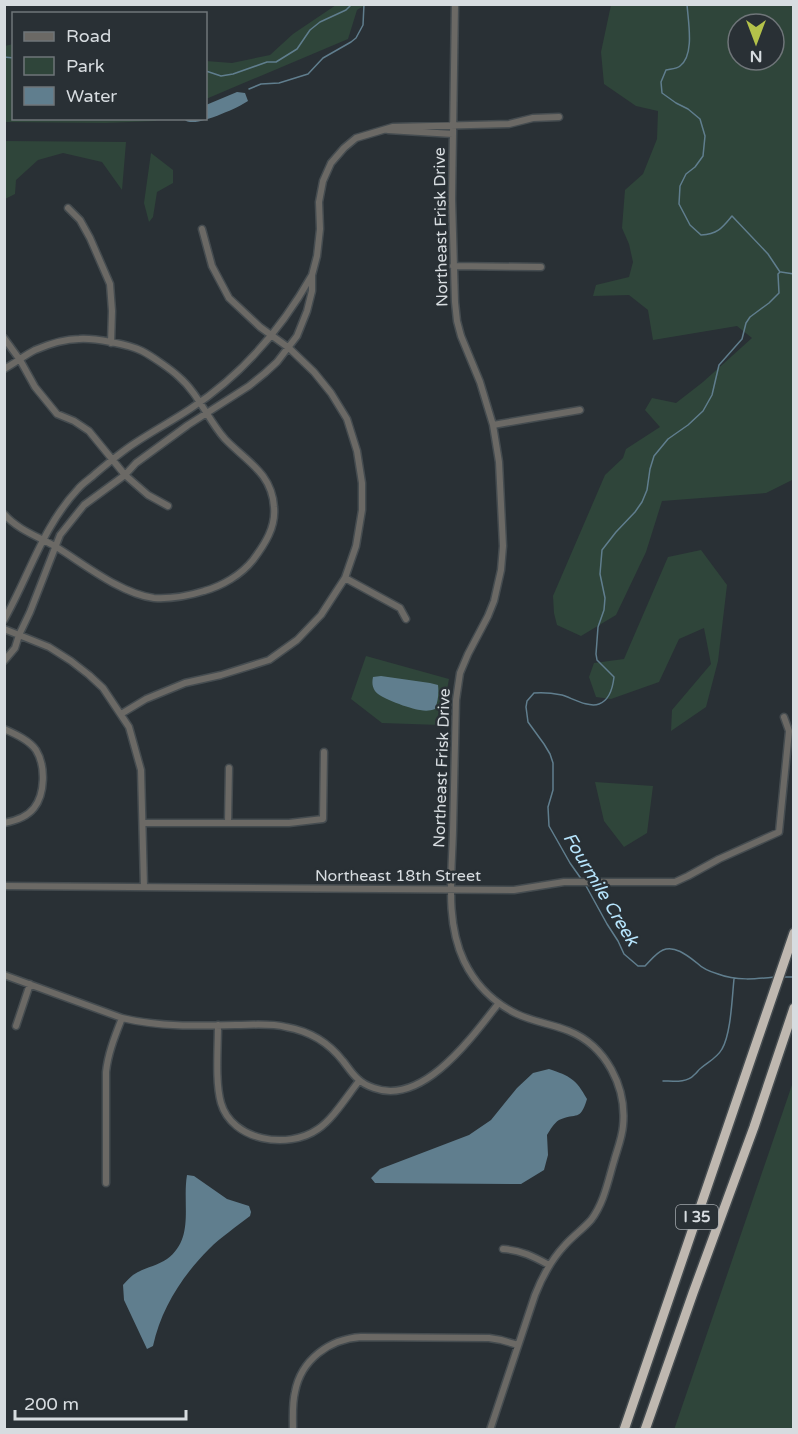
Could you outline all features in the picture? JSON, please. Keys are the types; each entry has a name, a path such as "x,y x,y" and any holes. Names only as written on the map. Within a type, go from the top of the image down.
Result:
{"highway":[{"name":"I 35","path":"624,1430 794,933"},
{"name":"I 35","path":"645,1430 754,1127 794,1008"}],"street":[{"name":"Northeast Frisk Drive","path":"455,4 452,125 453,266 456,321 480,382 493,425 499,462 503,546 501,570 494,601 468,654 457,686 451,891 453,927 463,960 475,980 498,1004 529,1020 571,1032 589,1042 610,1066 616,1077 624,1119 623,1130 600,1204 587,1224 564,1245 549,1265 535,1295 489,1430"},
{"path":"4,661 15,648 60,535 84,505 125,475 136,463 206,413 249,386 277,362 297,336 312,291 312,275 319,238 319,202 323,181 331,163 344,148 356,138 381,129 405,126 509,124 533,118 560,117"},
{"path":"381,129 453,134"},
{"path":"68,208 80,220 90,238 110,284 111,343"},
{"path":"121,714 146,699 185,683 269,660 297,640 321,615 345,578 356,546 362,510 362,483 357,451 347,419 331,393 314,372 229,298 212,267 202,229"},
{"path":"453,266 541,267"},
{"path":"4,620 43,540 79,488 136,442 199,403 238,372 252,359 270,336 312,275"},
{"path":"4,338 35,387 57,414 89,431 125,475 148,495 168,506"},
{"path":"4,369 33,351 57,343 80,339 111,343 142,351 179,377 192,391 224,438 261,472 270,488 274,507 272,529 247,568 216,588 174,598 153,598 107,579 55,546 23,530 4,514"},
{"path":"493,425 580,410"},
{"path":"345,578 400,608 406,619"},
{"path":"4,629 49,647 71,661 103,688 129,727 141,770 144,888"},
{"name":"Northeast 18th Street","path":"4,886 451,891 514,890 564,882 675,882 779,832 789,730 784,717"},
{"path":"4,729 21,737 35,749 41,762 43,776 41,795 33,809 23,817 4,823"},
{"path":"143,823 289,823 323,819 324,753"},
{"path":"228,823 229,768"},
{"path":"4,975 122,1018 153,1024 286,1027 309,1034 328,1045 359,1081 372,1088 389,1091 398,1091 422,1082 456,1056 498,1004"},
{"path":"16,1026 30,984"},
{"path":"106,1183 107,1059 122,1018"},
{"path":"218,1025 218,1085 222,1106 238,1128 253,1136 287,1139 312,1133 329,1119 359,1081"},
{"path":"503,1249 527,1254 549,1265"},
{"path":"293,1430 294,1396 301,1375 313,1357 334,1343 361,1337 477,1338 495,1339 518,1345"}],"green space":[{"path":"336,5 365,5 357,10 348,39 207,99 207,61 232,63 270,55 293,34"},
{"path":"611,5 793,5 794,479 766,493 662,501 646,552 616,615 581,636 557,625 553,596 605,475 623,458 626,449 660,427 645,410 652,398 676,403 752,338 737,326 653,340 648,310 629,295 593,296 596,285 629,277 633,262 622,228 625,190 643,174 657,139 658,111 636,106 604,84 601,52"},
{"path":"12,44 12,120 158,120 105,123 5,122 5,46"},
{"path":"5,141 126,142 122,190 102,162 63,153 38,160 16,180 15,194 5,199"},
{"path":"151,153 173,170 173,183 157,192 153,217 149,222 144,203"},
{"path":"701,550 727,585 718,661 706,707 671,731 672,710 711,664 704,628 679,639 659,682 611,699 596,697 589,677 594,663 624,659 668,557"},
{"path":"366,656 449,679 440,725 382,723 351,699"},
{"path":"595,782 653,786 647,833 624,847 604,821"},
{"path":"793,1082 793,1429 674,1430"}],"water":[{"path":"237,92 245,93 248,101 207,119 207,105"},
{"path":"185,120 204,120 197,122"},
{"path":"381,676 438,685 435,709 426,711 416,709 382,697 375,691 372,684 373,677"},
{"path":"549,1069 572,1079 587,1099 580,1114 559,1120 548,1133 548,1155 544,1170 521,1184 375,1183 371,1178 380,1169 469,1135 491,1120 517,1088 533,1073"},
{"path":"187,1175 194,1176 227,1199 249,1206 251,1212 250,1216 209,1249 190,1270 167,1306 153,1346 147,1349 124,1300 123,1285 132,1276 167,1259 176,1251 186,1220"}],"waterway":[{"path":"207,71 221,76 267,62 276,62 297,49 310,30 320,22 346,10 352,4"},
{"path":"249,89 261,84 279,83 308,74 323,58 356,38 363,25 364,4"},
{"name":"Fourmile Creek","path":"582,880 549,826 548,807 553,790 553,763 544,744 528,722 527,701 534,693 545,693 562,695 585,704 595,705 603,702 608,696 614,677 597,660 596,654 598,627 604,610 605,598 600,574 602,550 642,502 647,490 654,456 668,439 703,411 712,395 719,365 742,339 746,323 779,293 778,274 780,272 768,254 732,216 719,230 701,235 690,225 679,204 680,186 686,174 703,156 705,136 700,119 662,93 661,82 666,70 679,67 688,54 690,37 687,4"},
{"path":"4,57 12,58"},
{"path":"781,272 794,274"},
{"name":"Fourmile Creek","path":"585,884 624,954 638,966 645,966 660,951 672,949 685,954 707,970 732,978 775,977"},
{"name":"Fourmile Creek","path":"782,977 794,977"},
{"path":"663,1081 680,1081 691,1078 720,1052 729,1025 734,979"}]}
